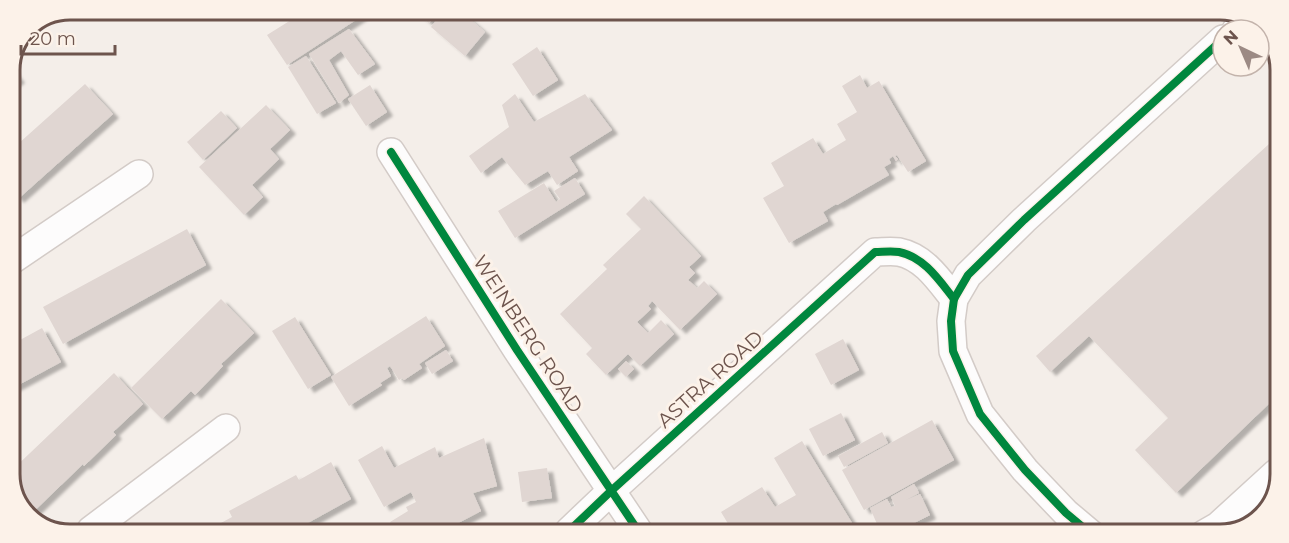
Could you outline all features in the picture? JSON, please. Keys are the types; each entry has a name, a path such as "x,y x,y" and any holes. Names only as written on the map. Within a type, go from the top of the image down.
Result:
{"street":[{"path":"1079,524 1025,470 980,414 953,351 951,321 954,298 968,275 1024,220 1211,50"},
{"name":"WEINBERG ROAD","path":"391,152 517,350 634,524"},
{"path":"20,255 139,174"},
{"name":"ASTRA ROAD","path":"576,524 875,252 897,252 915,257 930,270 954,298"},
{"path":"99,524 226,428"},
{"path":"1220,524 1269,479"}],"building":[{"path":"291,20 356,20 287,65 267,35"},
{"path":"436,20 471,20 485,32 465,56 431,27"},
{"path":"349,29 375,64 358,75 341,51 329,60 349,95 339,103 309,54"},
{"path":"537,47 558,80 533,96 512,64"},
{"path":"306,56 336,103 317,114 288,67"},
{"path":"860,75 867,88 879,81 926,161 908,172 897,155 895,156 898,159 896,161 893,156 889,159 891,163 884,167 889,175 823,212 828,221 789,243 763,198 784,186 771,163 813,138 823,154 846,140 837,124 857,112 842,86"},
{"path":"85,84 113,114 20,197 20,142"},
{"path":"370,85 387,112 366,126 348,99"},
{"path":"515,94 534,122 585,94 612,130 569,157 578,171 557,185 548,171 525,185 502,157 481,173 469,156 509,127 502,105"},
{"path":"266,105 290,130 270,149 279,159 252,185 263,197 244,215 199,167"},
{"path":"221,111 237,128 203,160 187,142"},
{"path":"1269,144 1270,403 1176,493 1135,450 1168,418 1089,336 1050,372 1036,356"},
{"path":"575,178 585,194 515,238 498,211 544,183 556,202 560,199 554,191"},
{"path":"644,196 701,256 689,267 695,273 688,280 697,288 704,281 717,294 680,330 652,301 648,306 651,309 637,322 648,333 661,320 674,334 640,366 628,354 606,375 586,354 592,348 560,314 607,269 603,265 641,229 626,214"},
{"path":"187,229 206,265 63,344 43,307"},
{"path":"221,299 254,333 221,364 223,366 195,395 191,391 162,419 131,388"},
{"path":"426,316 445,346 419,364 422,368 404,380 402,378 399,380 390,366 387,368 391,376 380,383 382,385 349,406 331,377"},
{"path":"295,317 331,375 308,389 272,331"},
{"path":"42,328 61,362 20,384 20,340"},
{"path":"843,339 859,370 831,385 815,354"},
{"path":"446,350 453,361 432,374 425,363"},
{"path":"626,361 634,369 626,377 618,369"},
{"path":"114,373 143,404 113,432 116,435 36,510 22,489 20,463"},
{"path":"841,413 855,440 823,456 809,429"},
{"path":"932,420 954,460 864,510 842,470"},
{"path":"882,432 888,443 844,467 838,456"},
{"path":"484,438 497,486 473,493 481,511 456,524 391,524 390,522 408,511 406,507 416,502 411,492 384,507 358,460 382,446 394,468 435,447 439,458"},
{"path":"802,441 852,523 728,524 721,512 762,487 775,507 796,495 774,458"},
{"path":"331,462 351,499 306,524 219,524 232,517 229,511 296,475 299,480"},
{"path":"547,468 552,498 522,502 518,472"},
{"path":"914,484 919,493 906,500 920,494 930,515 915,524 877,524 870,508 887,499 891,507 895,506 891,497"}],"cycle path":[{"path":"1079,524 1025,470 980,414 953,351 951,321 954,299 968,275 1024,220 1211,50"},
{"path":"391,152 517,350 634,524"},
{"path":"576,524 875,252 899,252 916,259 930,270 954,299"}]}
